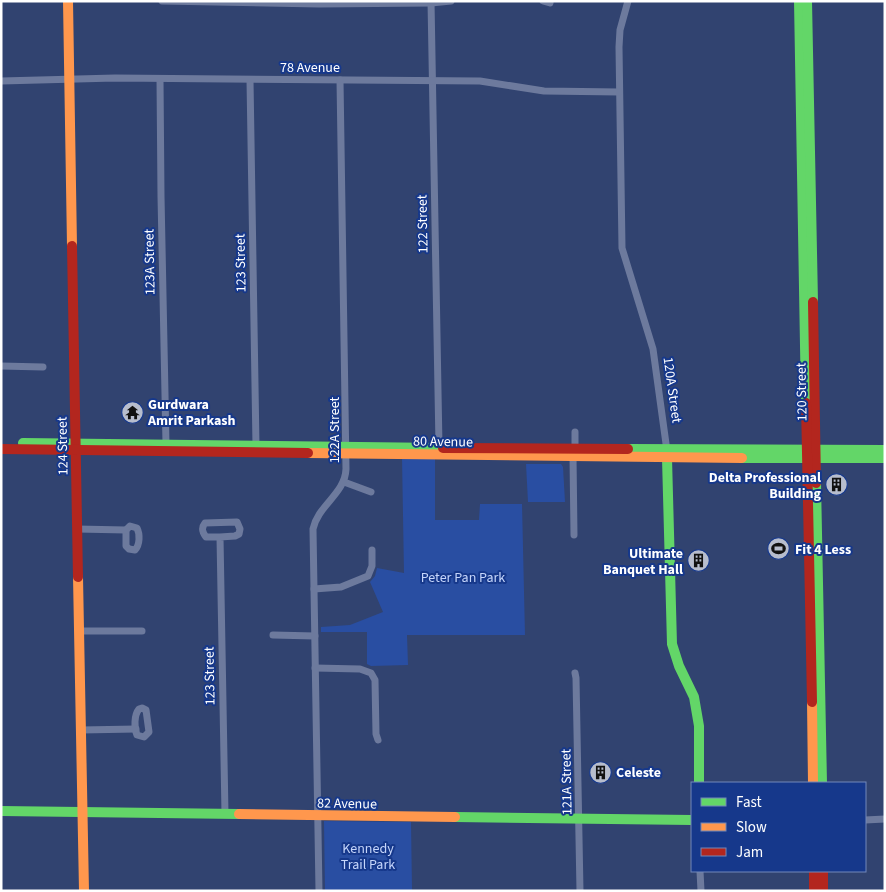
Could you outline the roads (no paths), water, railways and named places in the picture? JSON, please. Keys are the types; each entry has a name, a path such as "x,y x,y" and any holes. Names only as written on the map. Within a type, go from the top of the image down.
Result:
{"main road":[{"name":"124 Street","path":"68,1 84,891"},
{"name":"120 Street","path":"802,3 804,28 808,36 806,158 808,186 812,193 809,625 813,782"},
{"name":"120 Street","path":"802,3 802,112 806,153 811,454 819,642 822,782"},
{"name":"80 Avenue","path":"1,443 141,452 232,453 439,446 574,452 811,454 885,458"},
{"name":"80 Avenue","path":"1,449 166,444 511,456 574,452 600,453 606,448 667,453"},
{"path":"141,452 147,449 160,449 166,444"},
{"path":"232,453 237,450 250,450 256,446"},
{"name":"80 Avenue","path":"811,454 885,450"},
{"name":"120A Street","path":"667,453 672,644 679,666 694,696 699,726 699,782"},
{"path":"809,625 814,640 819,642"},
{"path":"810,653 815,656 816,666 819,671"},
{"name":"82 Avenue","path":"1,811 691,820"},
{"path":"814,872 814,891"},
{"path":"823,872 823,891"}],"street":[{"path":"162,1 451,1"},
{"name":"120A Street","path":"628,1 620,30 619,92 622,248 653,349 667,453"},
{"name":"122 Street","path":"431,2 439,446"},
{"name":"78 Avenue","path":"1,81 70,79 432,80 486,81 544,91 619,92"},
{"name":"123A Street","path":"160,79 166,444"},
{"name":"123 Street","path":"250,80 256,446"},
{"name":"122A Street","path":"319,891 312,533 314,524 344,482 346,450 340,80"},
{"path":"1,366 43,367"},
{"path":"574,535 575,432"},
{"path":"344,482 371,492"},
{"path":"236,522 240,529 239,534 220,537 206,537 203,534 202,527 205,523 236,522"},
{"path":"77,529 126,530"},
{"name":"123 Street","path":"220,537 225,814"},
{"path":"314,588 341,587 368,576 372,566 372,550"},
{"path":"79,631 142,632"},
{"path":"273,635 315,636"},
{"path":"315,668 369,671 375,680 376,734 378,740"},
{"name":"121A Street","path":"575,673 580,891"},
{"path":"81,730 136,729"},
{"path":"866,820 885,819"},
{"path":"700,872 700,891"}],"place":[{"name":"Gurdwara Amrit Parkash","path":"132,412"},
{"name":"Delta Professional Building","path":"837,485"},
{"name":"Fit 4 Less","path":"779,549"},
{"name":"Ultimate Banquet Hall","path":"699,561"},
{"name":"Celeste","path":"600,772"}],"park label":[{"name":"Peter Pan Park","path":"463,577"},
{"name":"Kennedy Trail Park","path":"368,856"}]}
